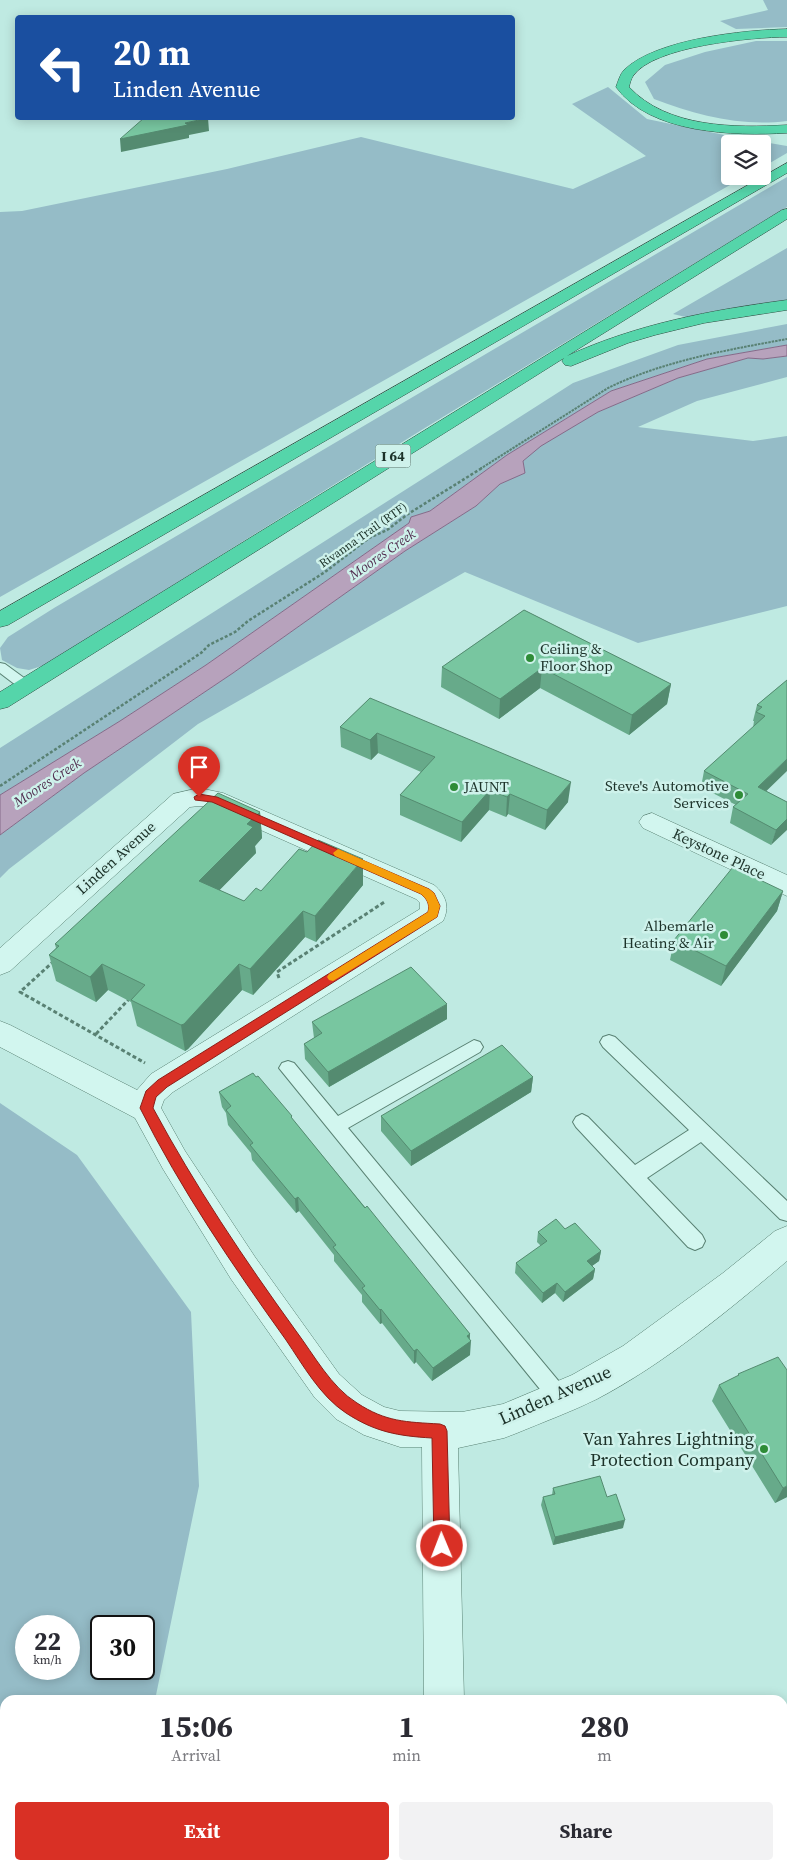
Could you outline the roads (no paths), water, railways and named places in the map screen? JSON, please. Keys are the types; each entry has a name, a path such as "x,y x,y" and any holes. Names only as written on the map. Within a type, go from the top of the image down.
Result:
{"highway":[{"path":"787,33 732,36 675,50 634,67 625,75 622,87 630,98 643,106 680,121 711,127 746,130 787,129"},
{"path":"0,620 787,167"},
{"name":"I 64","path":"0,702 348,484 787,213"},
{"path":"348,484 473,417 552,371 599,349 661,329 699,320 787,305"}],"street":[{"name":"Linden Avenue","path":"0,964 182,800 199,797 214,799 425,892 430,896 435,906 433,914 162,1083 150,1094 146,1108 174,1160 243,1268 327,1386 350,1407 377,1423 400,1429 462,1430 504,1421 584,1387 635,1358 735,1284 787,1241"},
{"name":"Keystone Place","path":"652,822 787,886"},
{"path":"0,1033 146,1108"},
{"path":"440,1431 444,1695"}],"lane":[{"path":"0,667 26,686"},
{"path":"609,1042 787,1213"},
{"path":"336,1126 474,1047"},
{"path":"288,1068 559,1397"},
{"path":"582,1122 695,1241"},
{"path":"634,1176 701,1132"}],"water":[{"name":"Moores Creek","path":"787,345 787,356 763,359 748,358 678,378 598,412 541,446 523,461 525,473 500,484 476,506 405,551 233,673 84,773 0,835 0,795 206,665 409,523 411,517 430,511 507,455 611,391 707,359"}],"place":[{"name":"Ceiling & Floor Shop","path":"530,658"},
{"name":"JAUNT","path":"454,787"},
{"name":"Steve's Automotive Services","path":"739,795"},
{"name":"Albemarle Heating & Air","path":"724,935"},
{"name":"Van Yahres Lightning Protection Company","path":"764,1449"}]}
